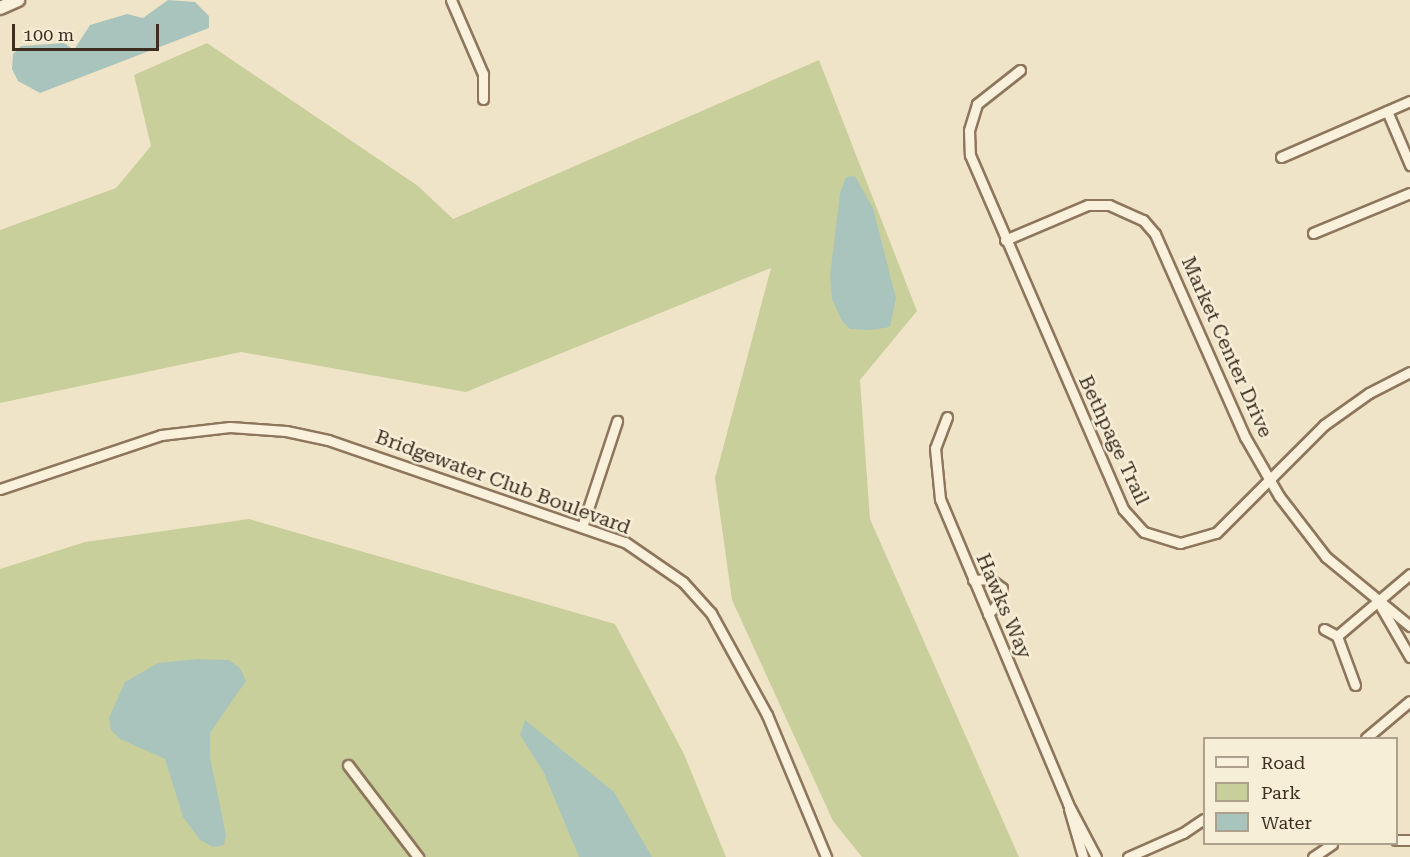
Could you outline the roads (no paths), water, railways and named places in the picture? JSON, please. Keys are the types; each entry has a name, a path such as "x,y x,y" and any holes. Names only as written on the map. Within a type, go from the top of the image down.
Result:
{"street":[{"path":"0,8 18,0"},
{"path":"451,0 483,74 483,99"},
{"name":"Bethpage Trail","path":"1020,70 977,104 968,139 1005,240 1123,509 1137,526 1172,542 1207,537 1225,525 1324,425 1369,393 1410,372"},
{"path":"1281,157 1410,101"},
{"path":"1387,111 1410,165"},
{"path":"1314,233 1410,193"},
{"name":"Market Center Drive","path":"1005,240 1088,205 1110,205 1143,220 1167,258 1245,437 1269,480 1326,557 1410,626"},
{"name":"Hawks Way","path":"946,417 937,434 937,482 973,579 1068,804 1096,857"},
{"path":"582,527 618,421"},
{"name":"Bridgewater Club Boulevard","path":"0,489 116,447 161,435 230,427 328,440 625,542 683,582 711,613 767,715 826,857"},
{"path":"1337,636 1376,600 1410,574"},
{"path":"973,579 990,579 1002,588 999,603 988,614"},
{"name":"Market Center Drive","path":"1376,600 1408,652"},
{"path":"1324,629 1337,636 1356,685"},
{"path":"1367,737 1410,701"},
{"path":"348,765 418,857"},
{"name":"Hawks Way","path":"1068,804 1083,857"},
{"path":"1128,857 1184,833 1203,820"},
{"path":"1313,857 1329,845"}],"water":[{"path":"168,0 195,2 209,16 209,28 40,93 18,81 12,69 13,54 21,46 64,43 74,50 90,25 127,14 143,18"},
{"path":"855,176 873,208 896,298 890,327 871,330 850,329 842,321 832,299 830,276 840,193 846,177"},
{"path":"198,659 229,660 240,668 246,681 210,733 210,757 226,835 224,845 213,847 200,840 183,817 165,759 120,739 111,730 109,718 125,682 158,663"},
{"path":"525,720 614,792 652,857 579,857 544,773 520,735"}]}
